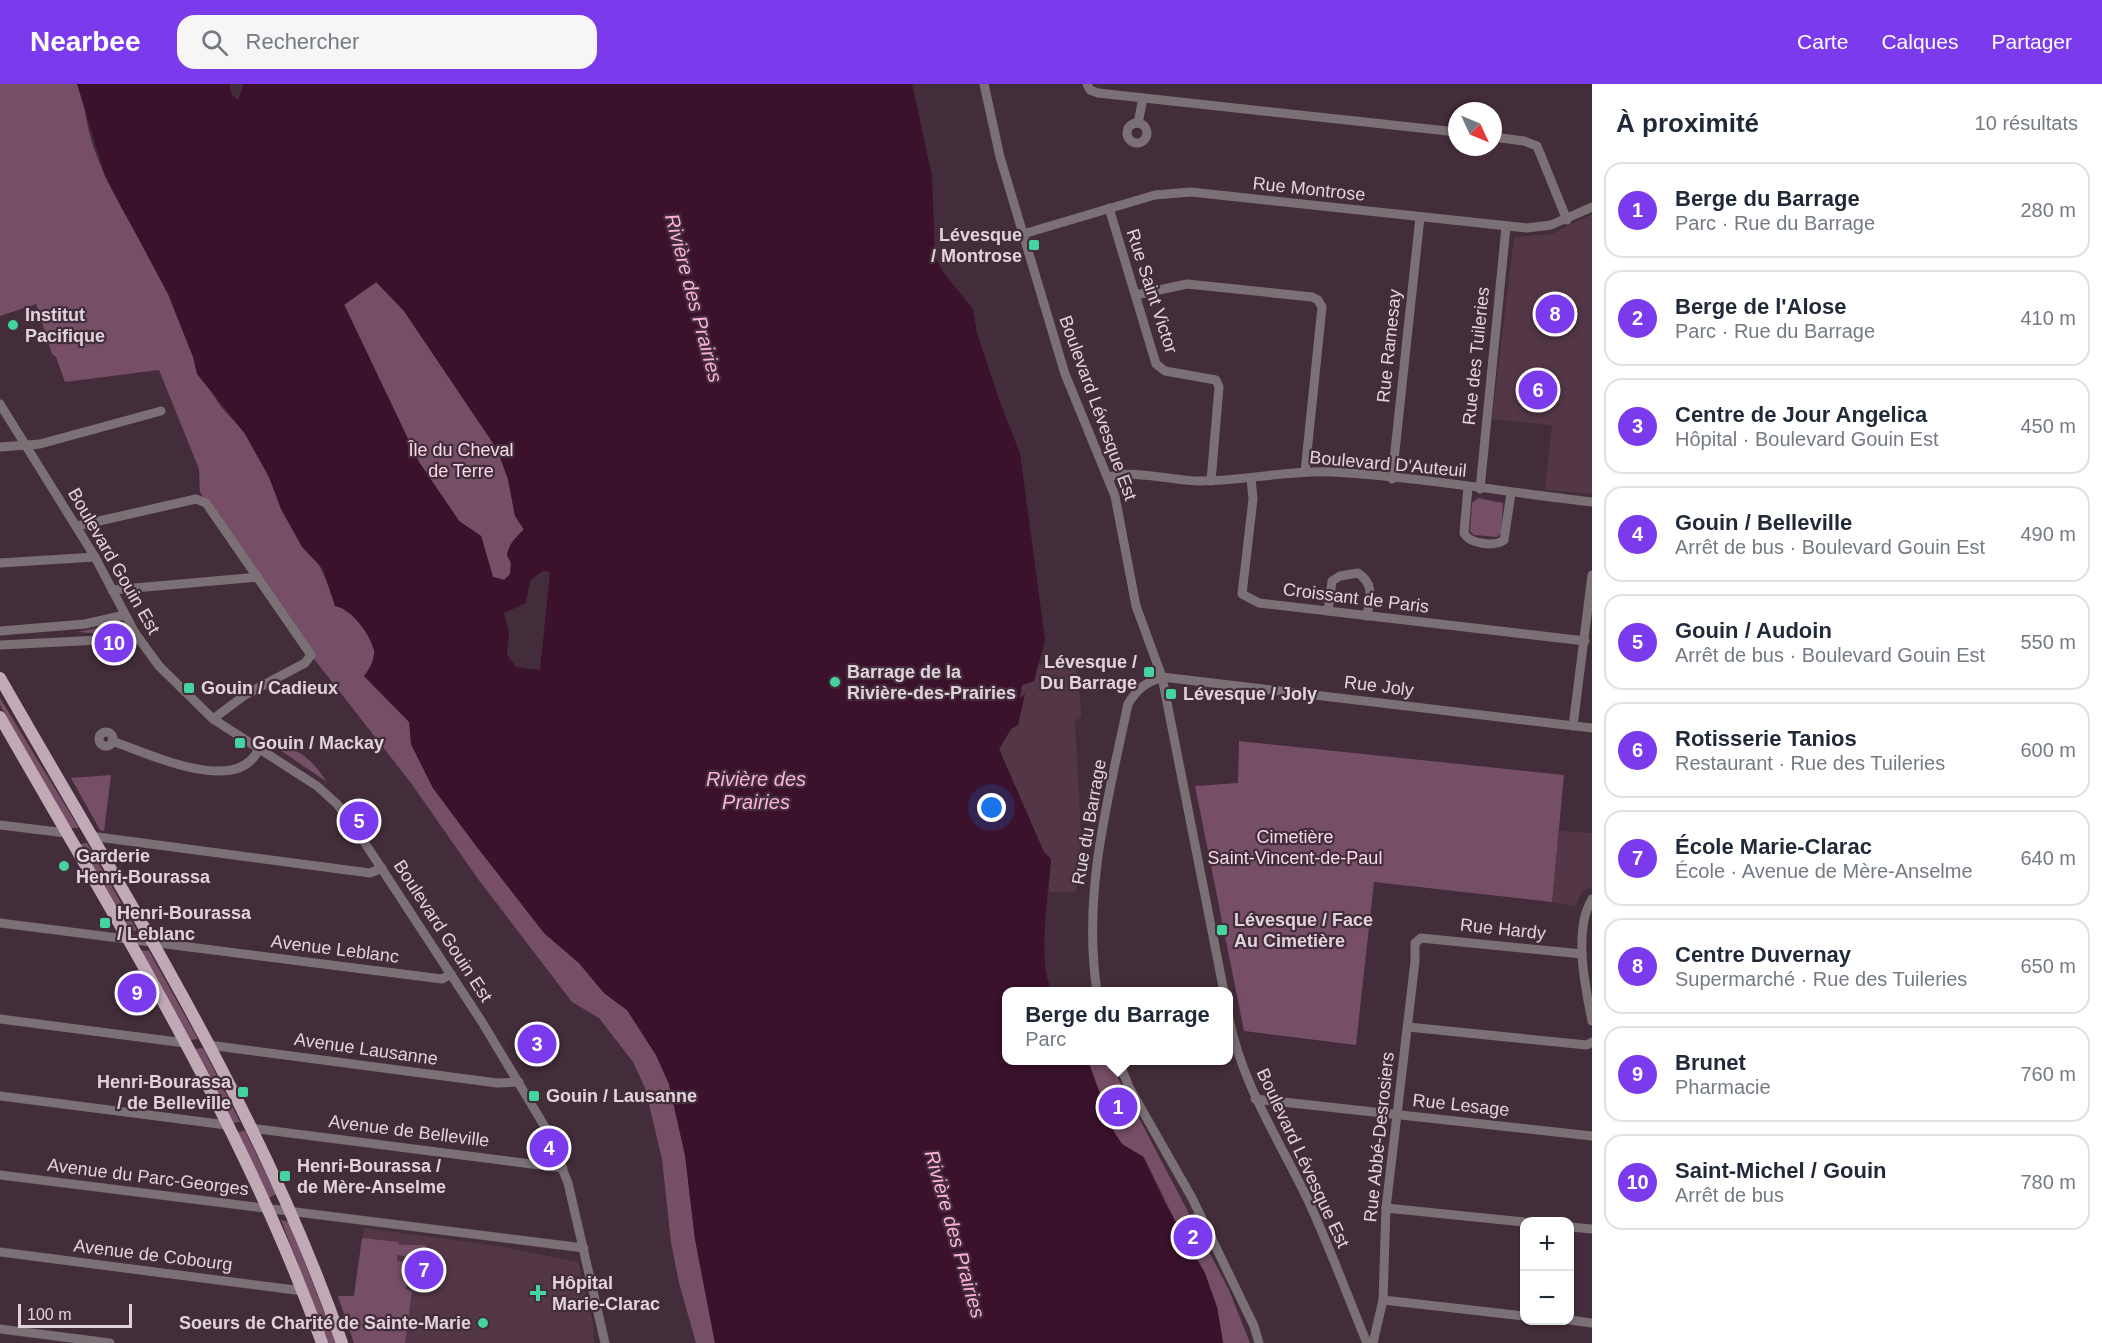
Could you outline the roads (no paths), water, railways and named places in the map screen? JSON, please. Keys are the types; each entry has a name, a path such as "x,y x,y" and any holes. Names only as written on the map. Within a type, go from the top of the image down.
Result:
{"main road":[{"path":"0,678 208,1045 291,1212 342,1343"},
{"path":"0,717 185,1043 268,1209 303,1291 322,1343"}],"street":[{"name":"Boulevard Lévesque Est","path":"984,84 999,158 1065,374 1109,477 1136,606 1162,677 1223,987"},
{"path":"1087,84 1090,90 1098,93 1448,131"},
{"path":"1138,123 1143,98"},
{"path":"1502,138 1524,141 1537,146 1567,220"},
{"name":"Rue Montrose","path":"1023,234 1155,195 1191,192 1420,218 1539,228 1567,220 1592,207"},
{"name":"Rue Saint Victor","path":"1109,208 1156,364 1165,371 1216,380 1219,387 1211,481"},
{"name":"Rue Ramesay","path":"1392,478 1420,218"},
{"name":"Rue des Tuileries","path":"1480,489 1506,226"},
{"path":"1136,295 1187,284 1312,297 1318,300 1322,307 1305,472"},
{"name":"Boulevard Gouin Est","path":"0,404 77,526 135,633 167,675 213,719 306,777 330,797 352,822 451,974 545,1127 563,1168 605,1343"},
{"path":"0,447 27,446 161,411"},
{"name":"Boulevard D'Auteuil","path":"1109,477 1120,475 1211,481 1305,472 1392,478 1592,502"},
{"name":"Croissant de Paris","path":"1251,478 1253,499 1242,594 1259,603 1585,641"},
{"path":"1468,487 1464,533 1472,541 1497,543 1504,540 1511,493"},
{"path":"77,526 190,500 202,500 206,503 310,655 305,663 245,695 213,719"},
{"path":"0,562 95,557"},
{"path":"1328,611 1332,581 1340,576 1358,573 1367,579 1371,590 1367,616"},
{"path":"1573,726 1592,574"},
{"path":"112,590 258,578"},
{"path":"0,631 85,624 125,615"},
{"path":"0,645 121,639 135,633"},
{"name":"Rue Joly","path":"1162,677 1592,728"},
{"name":"Rue du Barrage","path":"1097,987 1091,927 1101,829 1128,704 1144,683 1162,677"},
{"path":"112,741 205,772 244,767 254,760 259,748"},
{"path":"0,825 66,833"},
{"path":"90,836 370,873 382,868"},
{"path":"1592,898 1587,908 1582,954 1592,1021"},
{"name":"Avenue Leblanc","path":"0,923 442,979 451,974"},
{"name":"Rue Hardy","path":"1421,938 1582,954"},
{"name":"Rue Abbé-Desrosiers","path":"1373,1343 1383,1300 1386,1208 1408,1027 1415,943 1421,938"},
{"path":"0,1019 185,1043"},
{"path":"1408,1027 1587,1045 1592,1042"},
{"name":"Boulevard Lévesque Est","path":"1233,1037 1255,1099 1307,1199 1367,1343"},
{"name":"Avenue Lausanne","path":"208,1045 497,1083 519,1082"},
{"path":"1120,1065 1129,1087 1192,1198 1254,1326 1259,1343"},
{"path":"0,1096 227,1125"},
{"name":"Rue Lesage","path":"1255,1099 1592,1136"},
{"name":"Avenue de Belleville","path":"250,1128 563,1168"},
{"name":"Avenue du Parc-Georges","path":"0,1175 584,1248"},
{"path":"1386,1208 1520,1222"},
{"path":"1574,1227 1592,1229"},
{"name":"Avenue de Cobourg","path":"0,1252 303,1291"},
{"path":"1383,1300 1520,1316"},
{"path":"1574,1321 1592,1323"},
{"path":"0,1329 110,1343"}],"water":[{"name":"Rivière des Prairies","path":"77,84 230,84 231,94 238,100 244,84 912,84 932,176 935,257 943,272 973,309 977,333 1020,453 1045,640 1034,681 1022,685 1020,698 1025,694 1018,725 1011,729 999,749 1044,852 1051,859 1044,948 1045,966 1051,987 1002,987 1002,1065 1089,1065 1114,1132 1122,1144 1143,1157 1164,1201 1205,1273 1217,1307 1223,1343 715,1343 695,1239 685,1155 669,1084 656,1055 627,1010 604,993 579,963 544,933 433,788 411,744 409,722 364,676 374,657 369,637 354,617 335,606 323,569 302,547 281,509 269,477 245,434 197,374 193,357 168,294 105,176","holes":["376,282 404,311 497,449 508,479 515,516 524,529 510,547 507,555 511,563 510,574 504,580 493,577 481,536 459,521 419,462 344,305","544,570 550,573 540,670 516,667 507,655 509,633 504,613 526,603 530,581"]}],"place":[{"name":"Lévesque / Montrose","path":"1034,245"},
{"name":"Centre Duvernay","path":"1555,314"},
{"name":"Institut Pacifique","path":"13,325"},
{"name":"Rotisserie Tanios","path":"1538,390"},
{"name":"Saint-Michel / Gouin","path":"114,643"},
{"name":"Lévesque / Du Barrage","path":"1149,672"},
{"name":"Barrage de la Rivière-des-Prairies","path":"835,682"},
{"name":"Gouin / Cadieux","path":"189,688"},
{"name":"Lévesque / Joly","path":"1171,694"},
{"name":"Gouin / Mackay","path":"240,743"},
{"name":"Gouin / Audoin","path":"359,821"},
{"name":"Garderie Henri-Bourassa","path":"64,866"},
{"name":"Henri-Bourassa / Leblanc","path":"105,923"},
{"name":"Lévesque / Face Au Cimetière","path":"1222,930"},
{"name":"Brunet","path":"137,993"},
{"name":"Centre de Jour Angelica","path":"537,1044"},
{"name":"Henri-Bourassa / de Belleville","path":"243,1092"},
{"name":"Gouin / Lausanne","path":"534,1096"},
{"name":"Berge du Barrage","path":"1118,1107"},
{"name":"Gouin / Belleville","path":"549,1148"},
{"name":"Henri-Bourassa / de Mère-Anselme","path":"285,1176"},
{"name":"Berge de l'Alose","path":"1193,1237"},
{"name":"École Marie-Clarac","path":"424,1270"},
{"name":"Hôpital Marie-Clarac","path":"538,1293"},
{"name":"Soeurs de Charité de Sainte-Marie","path":"483,1323"}],"park label":[{"name":"Île du Cheval de Terre","path":"461,460"},
{"name":"Cimetière Saint-Vincent-de-Paul","path":"1295,847"}]}
